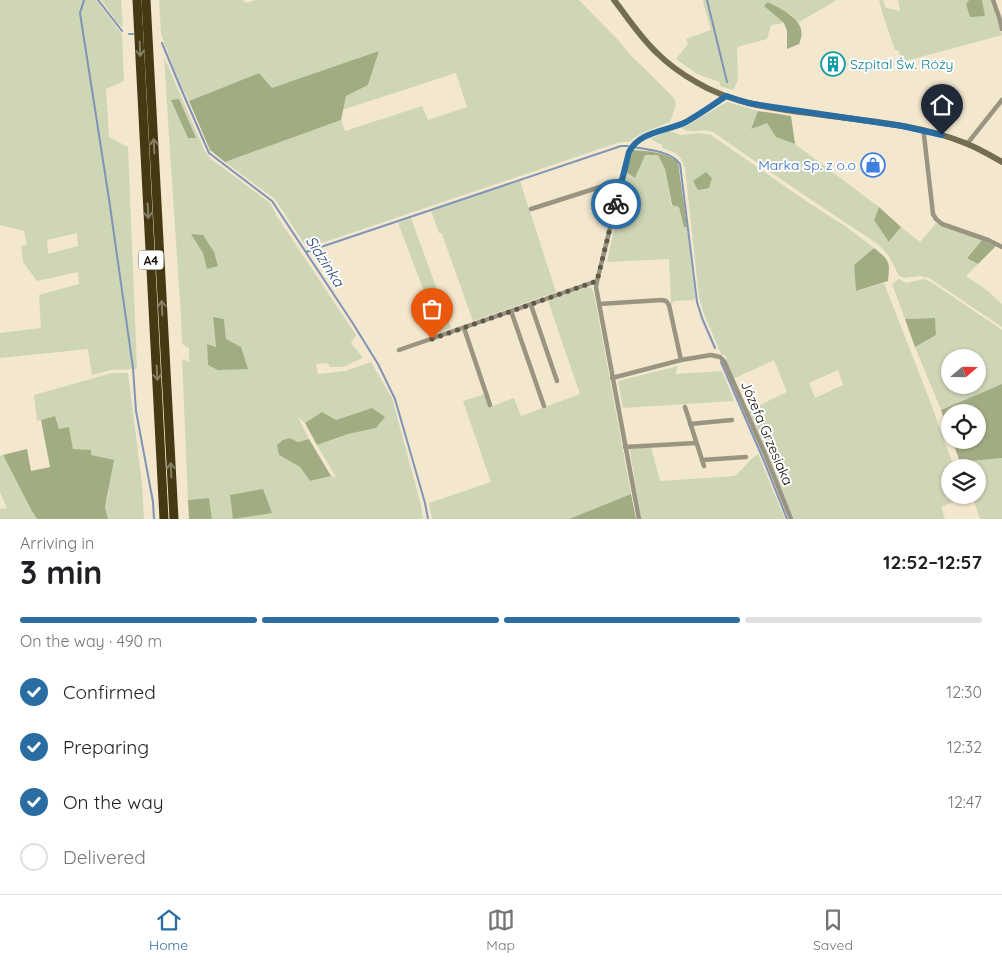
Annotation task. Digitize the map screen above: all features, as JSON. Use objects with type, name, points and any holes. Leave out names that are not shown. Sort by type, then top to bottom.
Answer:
[{"type":"highway","name":"A4","points":[[137,0],[164,519]]},
{"type":"highway","name":"A4","points":[[146,0],[174,519]]},
{"type":"main road","points":[[614,0],[645,40],[663,58],[696,82],[726,96],[748,103],[924,130],[968,144],[1002,162]]},
{"type":"street","points":[[993,0],[1002,29]]},
{"type":"street","points":[[639,519],[612,378],[596,287],[597,281],[632,146],[644,138],[684,123],[726,96]]},
{"type":"street","points":[[968,144],[1002,100]]},
{"type":"street","points":[[924,130],[933,214],[936,219],[942,224],[988,240],[1002,247]]},
{"type":"street","points":[[531,209],[622,180]]},
{"type":"street","points":[[399,350],[597,281]]},
{"type":"street","points":[[599,304],[666,301],[669,305],[681,360],[612,378]]},
{"type":"street","points":[[531,304],[557,381]]},
{"type":"street","points":[[511,311],[544,406]]},
{"type":"street","points":[[464,328],[490,405]]},
{"type":"street","name":"Józefa Grzesiaka","points":[[681,360],[711,355],[720,357],[724,361],[791,519]]},
{"type":"street","points":[[685,407],[704,466]]},
{"type":"street","points":[[690,424],[732,420]]},
{"type":"street","points":[[626,447],[696,443]]},
{"type":"street","points":[[702,460],[746,457]]},
{"type":"green space","points":[[0,0],[96,0],[122,34],[124,81],[106,89],[109,137],[128,147],[137,369],[111,370],[92,375],[88,349],[0,358],[0,333],[41,328],[39,295],[79,284],[78,272],[37,281],[23,262],[21,246],[27,245],[24,231],[0,225]],"holes":[[[77,233],[78,246],[48,254],[47,240]]]},
{"type":"green space","points":[[101,0],[121,0],[123,27],[119,25]]},
{"type":"green space","points":[[159,0],[242,0],[246,3],[256,0],[579,0],[632,57],[674,98],[676,105],[670,122],[647,131],[629,142],[620,142],[307,248],[275,199],[225,162],[341,120],[345,131],[422,106],[428,120],[467,107],[456,73],[342,110],[346,96],[368,85],[379,51],[271,89],[259,73],[189,101],[179,82],[161,34]]},
{"type":"green space","points":[[704,0],[837,0],[799,22],[790,14],[764,6],[784,23],[771,25],[767,39],[737,47],[738,80],[733,90],[720,86],[720,82],[697,74],[676,59],[688,44],[686,39],[711,30]]},
{"type":"green space","points":[[879,0],[883,0],[886,8],[900,11],[898,0],[969,0],[966,4],[985,16],[982,0],[991,0],[1002,35],[902,62],[899,51],[895,50]]},
{"type":"green space","points":[[969,0],[982,0],[985,16],[970,17],[966,4]]},
{"type":"green space","points":[[768,2],[788,13],[798,23],[801,29],[799,44],[787,49],[787,31],[784,23],[764,6]]},
{"type":"green space","points":[[379,51],[368,85],[346,96],[341,120],[225,162],[210,150],[189,101],[259,73],[272,88]]},
{"type":"green space","points":[[164,57],[205,152],[211,159],[270,203],[356,335],[351,343],[363,358],[343,367],[330,367],[328,363],[316,364],[318,374],[345,371],[371,362],[392,398],[421,505],[423,519],[212,519],[209,498],[188,500],[182,359],[189,362],[189,348],[182,344]],"holes":[[[213,317],[224,319],[226,339],[241,347],[208,365],[207,344],[216,347]],[[372,408],[375,428],[348,434],[317,445],[336,477],[331,476],[310,481],[300,467],[279,455],[290,438],[298,442],[309,439],[298,417],[305,423],[322,412],[336,420]]]},
{"type":"green space","points":[[179,99],[196,138],[188,138],[171,100]]},
{"type":"green space","points":[[727,102],[758,111],[751,128],[767,123],[776,137],[795,144],[879,207],[874,220],[890,242],[901,227],[920,242],[936,223],[982,240],[967,257],[978,264],[966,276],[988,291],[1002,304],[1002,327],[929,278],[921,276],[904,278],[899,276],[889,256],[879,245],[713,132],[703,130],[687,131],[680,127],[688,125]]},
{"type":"green space","points":[[758,111],[791,116],[795,144],[776,137],[767,123],[751,129]]},
{"type":"green space","points":[[669,131],[681,135],[700,133],[711,135],[848,228],[874,248],[854,265],[857,291],[884,283],[930,401],[941,431],[941,449],[947,449],[951,459],[941,459],[941,504],[948,504],[941,507],[945,519],[792,519],[747,411],[787,392],[774,360],[733,379],[726,356],[721,354],[699,297],[685,168],[677,154],[662,148],[662,145],[650,139]],"holes":[[[838,370],[843,385],[815,398],[809,383]]]},
{"type":"green space","points":[[633,150],[663,154],[678,162],[687,227],[684,227],[679,207],[672,205],[665,169],[658,155],[645,155],[635,178],[626,172]]},
{"type":"green space","points":[[645,155],[658,155],[665,169],[671,205],[679,207],[684,227],[687,227],[695,298],[693,301],[674,301],[671,304],[669,259],[607,262],[626,172]]},
{"type":"green space","points":[[706,172],[712,178],[709,188],[698,190],[693,181]]},
{"type":"green space","points":[[520,181],[556,292],[473,321],[442,233],[439,233],[431,211]]},
{"type":"green space","points":[[879,207],[901,227],[889,242],[874,220]]},
{"type":"green space","points":[[411,218],[451,328],[440,333],[398,223]]},
{"type":"green space","points":[[191,234],[203,235],[214,252],[218,266],[207,269],[203,253]]},
{"type":"green space","points":[[982,240],[996,246],[978,264],[967,258]]},
{"type":"green space","points":[[874,248],[888,262],[888,281],[856,291],[854,265]]},
{"type":"green space","points":[[899,279],[906,283],[924,279],[931,282],[1002,330],[1002,384],[986,391],[986,349],[941,349],[941,394],[979,394],[955,404],[941,404],[941,410],[915,347],[936,335],[935,318],[905,319],[892,284]]},
{"type":"green space","points":[[588,287],[591,288],[594,294],[631,494],[569,519],[432,519],[429,503],[491,482],[463,401],[485,394],[490,407],[514,398],[521,416],[580,394],[548,301]]},
{"type":"green space","points":[[213,317],[224,319],[226,339],[241,347],[248,369],[218,370],[208,365],[207,344],[216,347]]},
{"type":"green space","points":[[935,318],[936,335],[915,347],[905,319]]},
{"type":"green space","points":[[678,366],[676,374],[722,371],[734,401],[623,408],[618,381]]},
{"type":"green space","points":[[112,373],[128,373],[142,484],[144,519],[108,519],[105,508],[109,491],[90,450],[73,449],[69,427],[59,429],[55,416],[37,421],[34,395]]},
{"type":"green space","points":[[1002,384],[1002,458],[959,459],[955,449],[986,449],[986,404],[955,404],[979,394],[986,394],[986,391]]},
{"type":"green space","points":[[372,408],[385,417],[376,428],[348,434],[317,445],[305,423],[322,412],[336,420]]},
{"type":"green space","points":[[55,416],[59,429],[69,427],[73,449],[91,450],[91,455],[114,460],[105,507],[108,519],[37,519],[3,455],[27,449],[31,471],[50,467],[41,420]]},
{"type":"green space","points":[[290,438],[298,442],[309,439],[331,476],[310,481],[300,467],[279,455],[277,445],[283,440]]},
{"type":"green space","points":[[651,447],[660,481],[735,476],[758,454],[785,519],[641,519],[630,449]]},
{"type":"green space","points":[[0,455],[3,455],[37,519],[0,519],[0,509],[7,508],[0,492]]},
{"type":"green space","points":[[1002,458],[1002,519],[980,519],[975,504],[986,504],[986,460]]},
{"type":"green space","points":[[263,489],[272,513],[233,519],[230,495]]},
{"type":"green space","points":[[631,494],[636,519],[569,519]]},
{"type":"green space","points":[[209,498],[212,519],[189,519],[188,500]]},
{"type":"waterway","points":[[84,0],[80,13],[133,368],[136,411],[153,502],[154,519]]},
{"type":"waterway","name":"Sidzinka","points":[[98,0],[122,31]]},
{"type":"waterway","points":[[707,0],[727,82]]},
{"type":"waterway","name":"Sidzinka","points":[[162,43],[209,153],[272,201],[378,364],[395,399],[428,519]]},
{"type":"waterway","points":[[306,252],[621,146],[628,146]]},
{"type":"waterway","points":[[634,147],[653,150],[671,156],[680,164],[697,302],[715,348]]},
{"type":"waterway","points":[[721,362],[787,519]]},
{"type":"way so far","points":[[432,339],[597,281],[616,204]]},
{"type":"place","name":"Szpital Św. Róży","points":[[833,64]]},
{"type":"place","name":"Marka Sp. z o.o","points":[[873,165]]},
{"type":"route","points":[[616,204],[629,152],[637,141],[684,123],[726,96],[748,103],[902,126],[942,135]]}]
